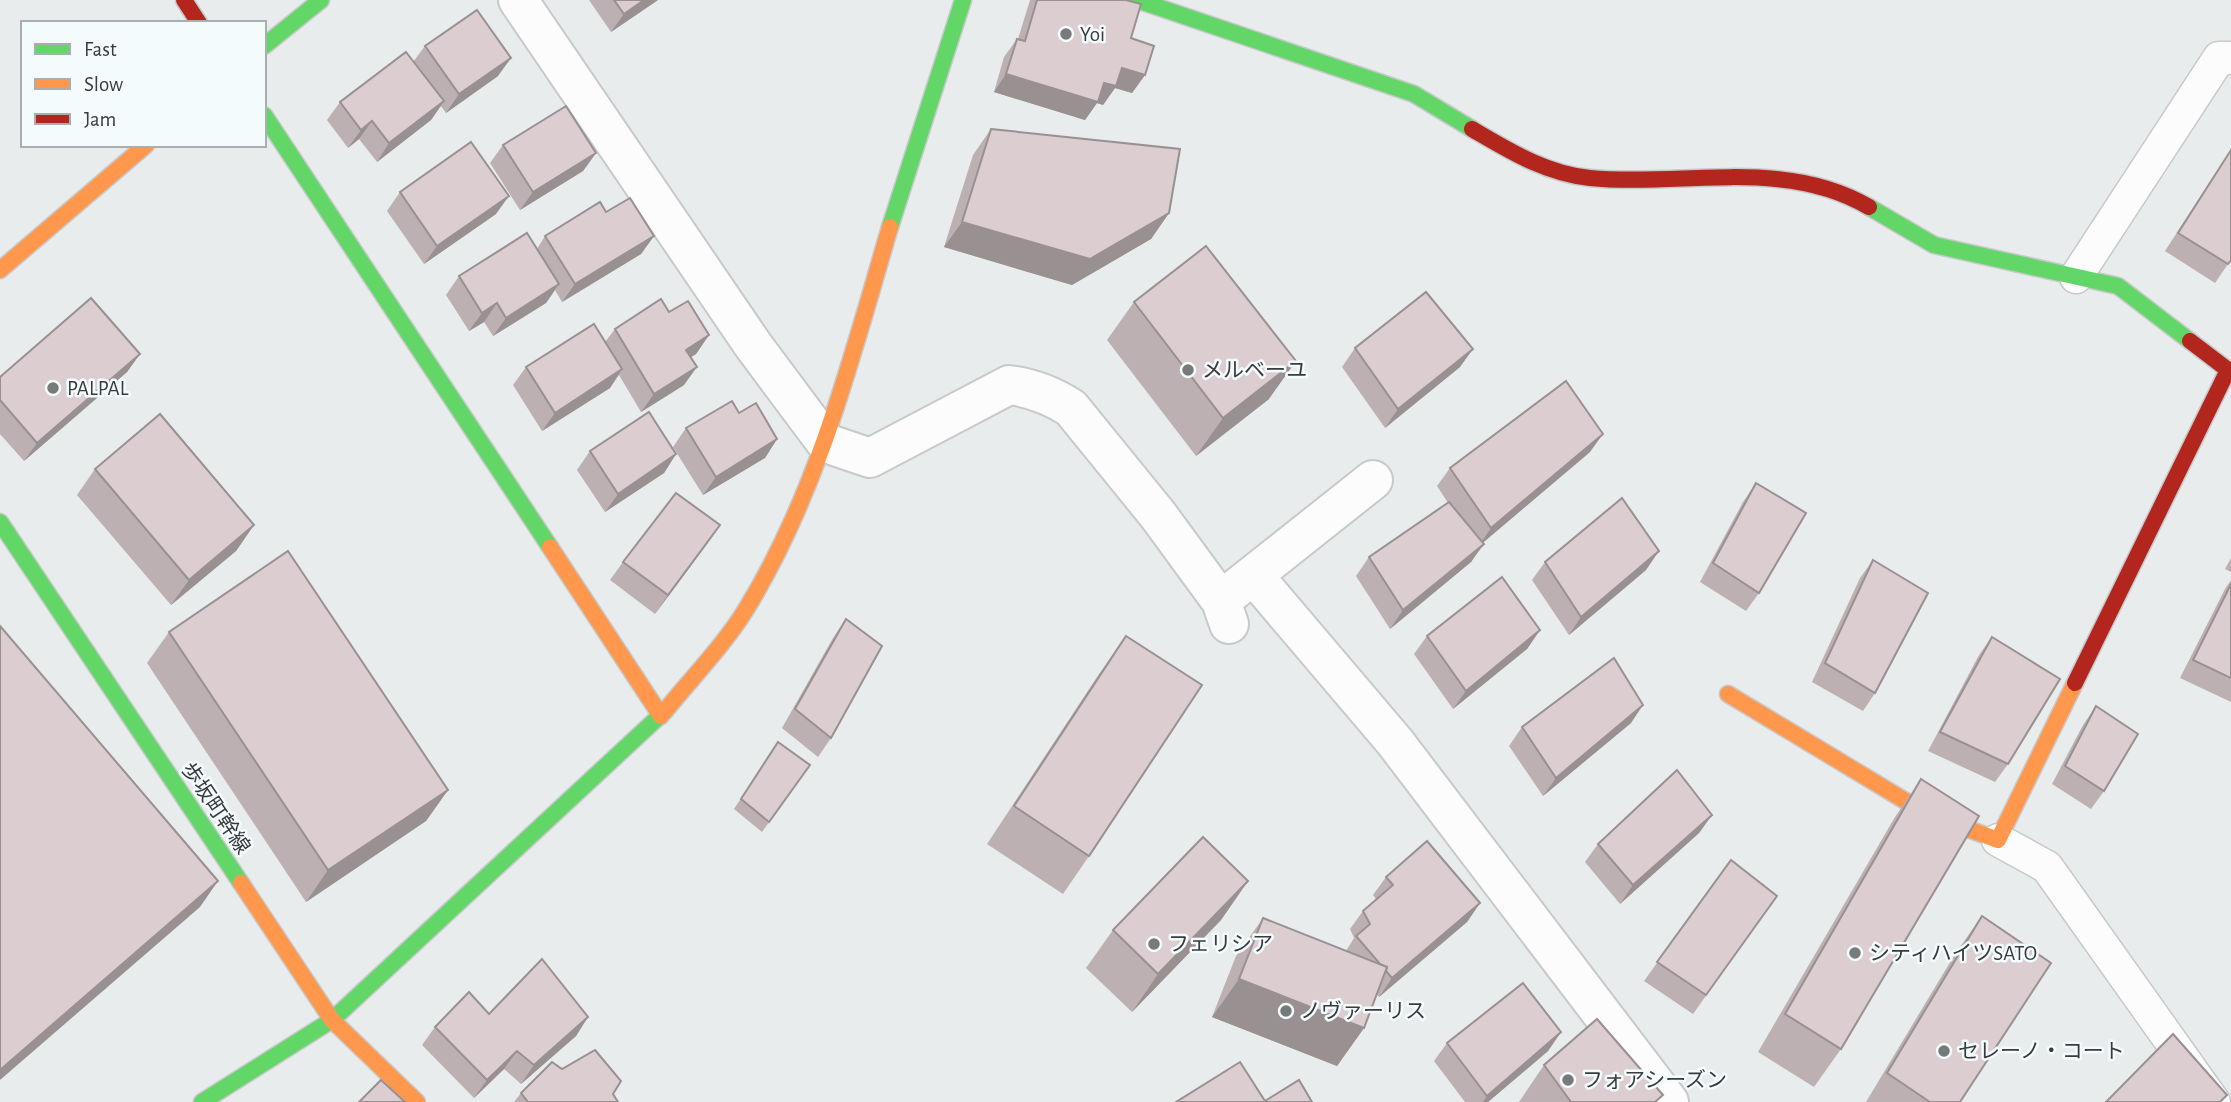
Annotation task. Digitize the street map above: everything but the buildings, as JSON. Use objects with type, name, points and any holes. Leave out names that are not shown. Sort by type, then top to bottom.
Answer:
[{"type":"street","points":[[184,0],[198,21]]},
{"type":"street","points":[[266,44],[321,0]]},
{"type":"street","points":[[518,0],[753,345],[827,443],[870,458],[1009,385],[1041,392],[1071,408],[1158,515],[1225,612],[1254,576],[1373,480]]},
{"type":"street","points":[[202,1102],[332,1020],[661,716],[744,611],[795,514],[827,443],[908,166],[963,0]]},
{"type":"street","points":[[1137,0],[1414,94],[1524,160],[1588,178],[1794,179],[1857,200],[1934,245],[2118,286],[2229,370],[1998,840],[1927,814],[1728,694]]},
{"type":"street","points":[[266,118],[661,716]]},
{"type":"street","points":[[0,270],[144,147]]},
{"type":"street","name":"歩坂町幹線","points":[[0,522],[332,1020],[417,1102]]},
{"type":"street","points":[[1254,576],[1395,742],[1669,1102]]},
{"type":"lane","points":[[2076,277],[2219,58],[2231,58]]},
{"type":"lane","points":[[1998,840],[2047,867],[2214,1102]]},
{"type":"traffic: fast","points":[[266,44],[321,0]]},
{"type":"traffic: fast","points":[[890,227],[963,0]]},
{"type":"traffic: fast","points":[[1137,0],[1414,94],[1472,129]]},
{"type":"traffic: fast","points":[[266,118],[550,547]]},
{"type":"traffic: fast","points":[[1869,207],[1934,245],[2118,286],[2190,341]]},
{"type":"traffic: fast","points":[[0,522],[241,883]]},
{"type":"traffic: fast","points":[[202,1102],[332,1020],[665,711]]},
{"type":"traffic: slow","points":[[0,270],[144,147]]},
{"type":"traffic: slow","points":[[665,711],[717,650],[745,611],[793,520],[830,424],[890,227]]},
{"type":"traffic: slow","points":[[550,547],[661,716]]},
{"type":"traffic: slow","points":[[1728,694],[1927,814],[1998,840],[2075,683]]},
{"type":"traffic: slow","points":[[241,883],[332,1020],[417,1102]]},
{"type":"traffic: jam","points":[[184,0],[198,21]]},
{"type":"traffic: jam","points":[[1472,129],[1528,160],[1574,176],[1625,180],[1768,178],[1836,192],[1869,207]]},
{"type":"traffic: jam","points":[[2075,683],[2228,370],[2190,341]]},
{"type":"place","name":"Yoi","points":[[1066,34]]},
{"type":"place","name":"メルベーユ","points":[[1188,370]]},
{"type":"place","name":"PALPAL","points":[[53,388]]},
{"type":"place","name":"フェリシア","points":[[1154,944]]},
{"type":"place","name":"シティハイツSATO","points":[[1855,953]]},
{"type":"place","name":"ノヴァーリス","points":[[1286,1011]]},
{"type":"place","name":"セレーノ・コート","points":[[1944,1051]]},
{"type":"place","name":"フォアシーズン","points":[[1568,1080]]}]
